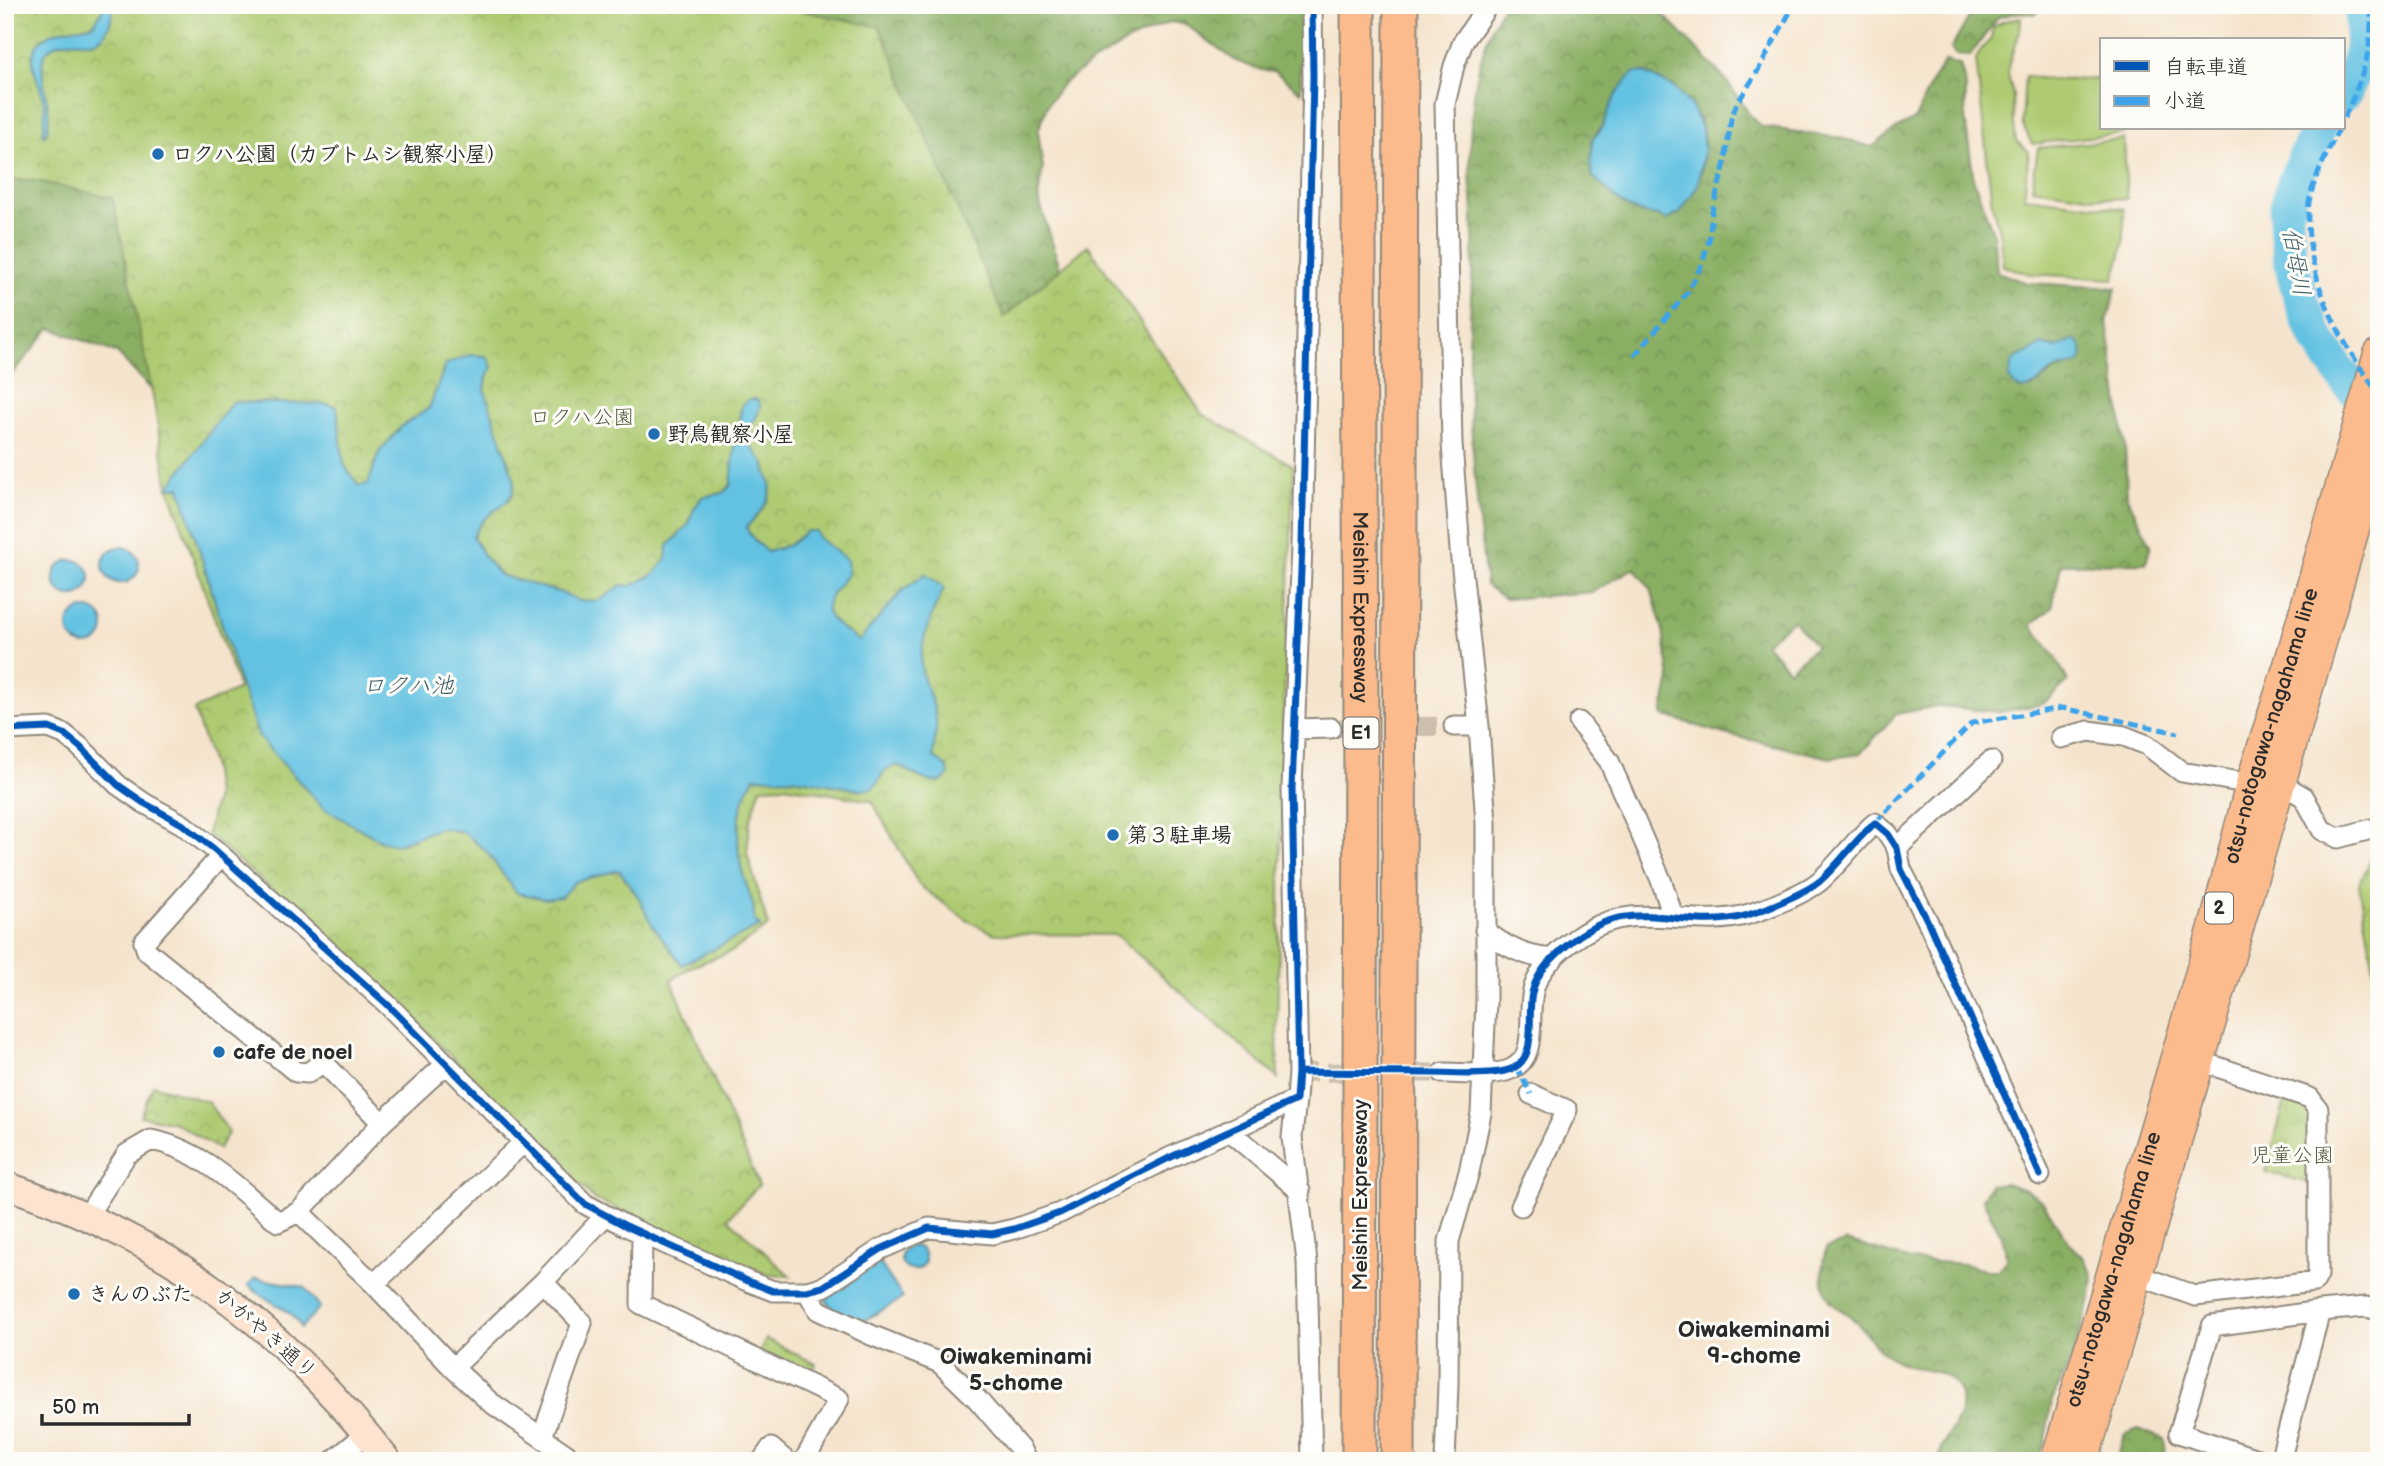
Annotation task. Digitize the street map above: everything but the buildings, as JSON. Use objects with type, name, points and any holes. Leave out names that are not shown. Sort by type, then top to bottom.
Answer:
[{"type":"highway","name":"Meishin Expressway","points":[[1358,5],[1361,704],[1359,1461]]},
{"type":"highway","name":"Meishin Expressway","points":[[1398,1461],[1401,5]]},
{"type":"main road","name":"otsu-notogawa-nagahama line","points":[[2266,784],[2289,665],[2379,354]]},
{"type":"main road","name":"otsu-notogawa-nagahama line","points":[[2056,1461],[2188,1057],[2266,784],[2379,443]]},
{"type":"main road","name":"otsu-notogawa-nagahama line","points":[[2083,1461],[2137,1275],[2188,1057]]},
{"type":"street","points":[[1312,5],[1309,257],[1292,818],[1297,1058],[1292,1137],[1307,1262],[1312,1461]]},
{"type":"street","points":[[1445,1461],[1449,1241],[1476,1145],[1481,1112],[1486,1001],[1486,823],[1452,444],[1445,104],[1463,42],[1488,5]]},
{"type":"street","points":[[1579,722],[1609,761],[1661,880],[1673,916]]},
{"type":"street","points":[[1454,726],[1479,726]]},
{"type":"street","points":[[5,730],[49,728],[64,734],[118,785],[182,824],[387,1004],[585,1204],[642,1234],[774,1290],[807,1291],[823,1287],[881,1249],[929,1228],[992,1234],[1060,1213],[1228,1130],[1296,1100]]},
{"type":"street","points":[[1296,729],[1331,728]]},
{"type":"street","points":[[2062,738],[2089,731],[2124,736],[2147,745],[2182,772],[2266,784],[2304,797],[2322,830],[2338,838],[2379,827]]},
{"type":"street","points":[[1897,848],[1990,761]]},
{"type":"street","points":[[1443,1073],[1506,1071],[1525,1059],[1530,1045],[1532,992],[1542,971],[1584,933],[1608,919],[1634,915],[1706,919],[1749,914],[1818,883],[1875,823],[1888,834],[1897,848],[1901,869],[1929,924],[2040,1175]]},
{"type":"street","points":[[221,856],[144,942],[147,951],[296,1072],[308,1073],[323,1062],[383,1123]]},
{"type":"street","points":[[1485,930],[1513,950],[1532,957],[1553,959]]},
{"type":"street","points":[[2137,1275],[2194,1296],[2314,1282],[2318,1275],[2318,1110],[2310,1098],[2188,1057]]},
{"type":"street","points":[[87,1216],[127,1154],[151,1140],[168,1143],[213,1167],[278,1222],[299,1212],[383,1123],[446,1065]]},
{"type":"street","points":[[1521,1206],[1567,1110],[1531,1094]]},
{"type":"street","points":[[1228,1130],[1300,1191]]},
{"type":"street","points":[[374,1284],[524,1142]]},
{"type":"street","name":"かがやき通り","points":[[5,1185],[55,1201],[153,1249],[251,1316],[317,1378],[388,1461]]},
{"type":"street","points":[[299,1212],[490,1402],[576,1461]]},
{"type":"street","points":[[453,1368],[543,1282],[605,1216]]},
{"type":"street","points":[[642,1234],[641,1304],[839,1399],[804,1461]]},
{"type":"street","points":[[542,1437],[582,1323],[543,1282]]},
{"type":"street","points":[[807,1291],[818,1310],[861,1331],[940,1363],[978,1399],[1021,1450],[1026,1461]]},
{"type":"street","points":[[2263,1461],[2179,1433],[2212,1326],[2320,1311],[2366,1307],[2379,1310]]},
{"type":"street","points":[[2280,1461],[2320,1311]]},
{"type":"street","points":[[333,1461],[366,1433]]},
{"type":"street","points":[[762,1461],[771,1448],[786,1461]]},
{"type":"green space","name":"ロクハ公園","points":[[5,5],[773,5],[880,27],[1004,317],[1088,245],[1202,414],[1294,466],[1284,710],[1278,1078],[1116,935],[995,934],[968,921],[919,885],[872,801],[785,786],[761,787],[750,821],[747,853],[768,926],[732,951],[691,967],[671,980],[759,1185],[728,1218],[790,1276],[768,1275],[594,1199],[350,956],[207,834],[216,796],[212,764],[194,710],[239,689],[167,483],[154,402],[113,198],[33,180],[5,180]]},
{"type":"green space","points":[[679,5],[1300,5],[1301,92],[1274,71],[1261,70],[1236,61],[1185,24],[1170,22],[1130,40],[1062,84],[1047,106],[1038,131],[1043,168],[1038,197],[1062,274],[1011,358],[166,405],[117,353],[50,328],[5,383],[5,109]]},
{"type":"green space","points":[[1504,5],[1652,5],[1725,79],[1750,115],[1762,127],[1840,138],[1872,147],[1897,128],[1915,119],[1932,81],[1945,61],[1960,65],[1966,87],[1965,118],[1974,181],[1993,232],[1997,272],[2027,283],[2116,288],[2107,322],[2125,447],[2127,497],[2151,545],[2146,563],[2061,564],[2052,608],[2031,625],[2055,656],[2068,681],[2043,704],[1999,712],[1938,706],[1896,714],[1860,754],[1831,758],[1721,733],[1662,715],[1670,679],[1663,630],[1651,589],[1634,568],[1593,592],[1505,599],[1486,585],[1470,394],[1473,211],[1470,166],[1471,120],[1476,79],[1494,22]],"holes":[[[1643,72],[1669,86],[1686,100],[1699,120],[1703,135],[1704,152],[1697,184],[1689,199],[1667,220],[1630,208],[1593,177],[1592,139]],[[2068,341],[2080,363],[2059,369],[2030,389],[2018,356],[2026,355],[2041,345],[2058,347]],[[1793,620],[1816,646],[1789,670],[1765,643]]]},
{"type":"green space","points":[[1976,5],[2047,5],[2035,14],[2020,12],[1998,17],[1970,56],[1956,55],[1951,49]]},
{"type":"green space","points":[[2021,18],[2020,33],[2008,71],[2013,95],[2016,141],[2029,152],[2024,197],[2124,209],[2124,244],[2114,279],[2031,274],[2003,266],[2000,236],[1992,204],[1976,59],[1991,39],[1993,27],[2004,21]]},
{"type":"green space","points":[[2025,76],[2054,80],[2100,79],[2100,130],[2123,130],[2124,133],[2032,144],[2022,123]]},
{"type":"green space","points":[[2124,139],[2127,199],[2032,188],[2038,148]]},
{"type":"green space","points":[[2379,853],[2379,999],[2359,884],[2374,854]]},
{"type":"green space","points":[[153,1085],[208,1102],[229,1132],[218,1149],[176,1123],[140,1116]]},
{"type":"green space","name":"児童公園","points":[[2285,1100],[2305,1107],[2313,1118],[2313,1184],[2266,1172]]},
{"type":"green space","points":[[2005,1183],[2028,1191],[2042,1201],[2093,1275],[2091,1296],[2072,1359],[2052,1400],[2045,1441],[2037,1461],[1941,1461],[1940,1453],[1961,1407],[1957,1387],[1940,1374],[1905,1365],[1887,1355],[1850,1316],[1834,1305],[1823,1283],[1826,1248],[1847,1241],[1910,1260],[1965,1264],[1984,1270],[1999,1270],[2007,1259],[2002,1236],[1982,1199],[1990,1185]]},
{"type":"green space","points":[[766,1339],[816,1364],[810,1378],[759,1353]]},
{"type":"green space","points":[[2138,1429],[2164,1439],[2167,1461],[2116,1461],[2124,1435]]},
{"type":"water","points":[[103,5],[112,5],[113,8],[109,26],[103,36],[96,41],[58,44],[48,50],[44,57],[42,66],[49,114],[43,135],[45,106],[33,65],[35,48],[41,40],[56,32],[94,24]]},
{"type":"water","points":[[1643,72],[1673,87],[1691,105],[1702,130],[1704,148],[1698,185],[1680,213],[1667,220],[1624,205],[1593,177],[1592,172],[1592,139],[1600,131],[1616,94],[1633,73]]},
{"type":"water","points":[[2075,339],[2082,350],[2080,363],[2055,370],[2023,390],[2015,386],[2009,378],[2012,361],[2015,359],[2041,344],[2056,348]]},
{"type":"water","name":"ロクハ池","points":[[471,355],[487,356],[492,367],[485,391],[514,479],[508,500],[487,516],[473,537],[483,555],[500,575],[565,594],[579,601],[600,600],[622,585],[631,586],[654,574],[666,559],[668,546],[688,525],[702,497],[723,493],[731,485],[735,440],[741,424],[742,405],[750,399],[756,399],[760,408],[750,429],[749,438],[752,448],[764,463],[771,491],[766,504],[746,528],[767,552],[789,545],[807,531],[816,531],[819,538],[847,560],[848,574],[827,605],[830,618],[859,641],[902,591],[925,574],[944,588],[927,629],[921,662],[923,678],[935,713],[934,757],[947,767],[949,774],[944,780],[931,782],[896,765],[885,770],[871,789],[860,790],[801,779],[755,777],[742,808],[738,844],[754,920],[760,926],[682,965],[651,923],[639,898],[619,870],[575,882],[561,897],[545,899],[517,893],[486,851],[463,832],[440,828],[395,845],[378,839],[323,808],[259,737],[240,684],[180,487],[168,488],[232,402],[328,404],[337,407],[344,465],[359,486],[368,484],[379,452],[402,426],[429,408],[446,364]]},
{"type":"water","points":[[121,547],[134,552],[139,565],[134,578],[121,583],[108,578],[103,565],[108,552]]},
{"type":"water","points":[[72,560],[85,565],[90,578],[85,591],[72,596],[59,591],[54,578],[59,565]]},
{"type":"water","points":[[86,609],[99,614],[104,627],[99,640],[86,645],[73,640],[68,627],[73,614]]},
{"type":"water","points":[[913,1246],[924,1253],[925,1258],[918,1269],[913,1270],[902,1263],[901,1258],[908,1247]]},
{"type":"water","points":[[878,1260],[903,1298],[862,1322],[833,1309],[825,1300]]},
{"type":"water","points":[[255,1278],[304,1287],[320,1307],[301,1328],[285,1310],[248,1285]]},
{"type":"waterway","name":"伯母川","points":[[2346,89],[2362,42],[2361,5]]},
{"type":"waterway","name":"伯母川","points":[[2318,130],[2289,198],[2287,237],[2294,274],[2311,325],[2353,389]]},
{"type":"tunnel","points":[[1331,728],[1454,726]]},
{"type":"tunnel","points":[[1298,1072],[1443,1073]]},
{"type":"marked path","points":[[1634,356],[1688,292],[1701,266],[1709,241],[1712,211],[1725,163],[1731,119],[1736,105],[1794,5]]},
{"type":"marked path","points":[[2346,113],[2365,63],[2370,35],[2370,5]]},
{"type":"marked path","points":[[2338,130],[2311,192],[2309,238],[2319,286],[2328,309],[2364,374],[2379,394]]},
{"type":"marked path","points":[[1875,823],[1972,723],[2062,708],[2178,733]]},
{"type":"marked path","points":[[1516,1066],[1531,1094]]},
{"type":"cycle path","points":[[5,730],[49,728],[64,734],[118,785],[182,824],[214,849],[387,1004],[585,1204],[626,1226],[773,1291],[807,1291],[823,1287],[881,1249],[929,1228],[992,1234],[1060,1213],[1169,1158],[1296,1100],[1298,1072],[1292,788],[1302,546],[1313,78],[1312,5]]},
{"type":"cycle path","points":[[1298,1072],[1478,1074],[1505,1071],[1524,1059],[1528,1050],[1532,993],[1537,979],[1555,956],[1590,929],[1613,920],[1635,916],[1723,920],[1748,915],[1796,895],[1820,881],[1875,823],[1888,834],[1897,848],[1901,869],[1929,924],[2040,1175]]},
{"type":"place","name":"ロクハ公園（カブトムシ観察小屋）","points":[[158,154]]},
{"type":"place","name":"野鳥観察小屋","points":[[654,434]]},
{"type":"place","name":"第３駐車場","points":[[1113,835]]},
{"type":"place","name":"cafe de noel","points":[[219,1052]]},
{"type":"place","name":"きんのぶた","points":[[74,1294]]},
{"type":"district","name":"Oiwakeminami 9-chome","points":[[1754,1343]]},
{"type":"district","name":"Oiwakeminami 5-chome","points":[[1016,1370]]}]
